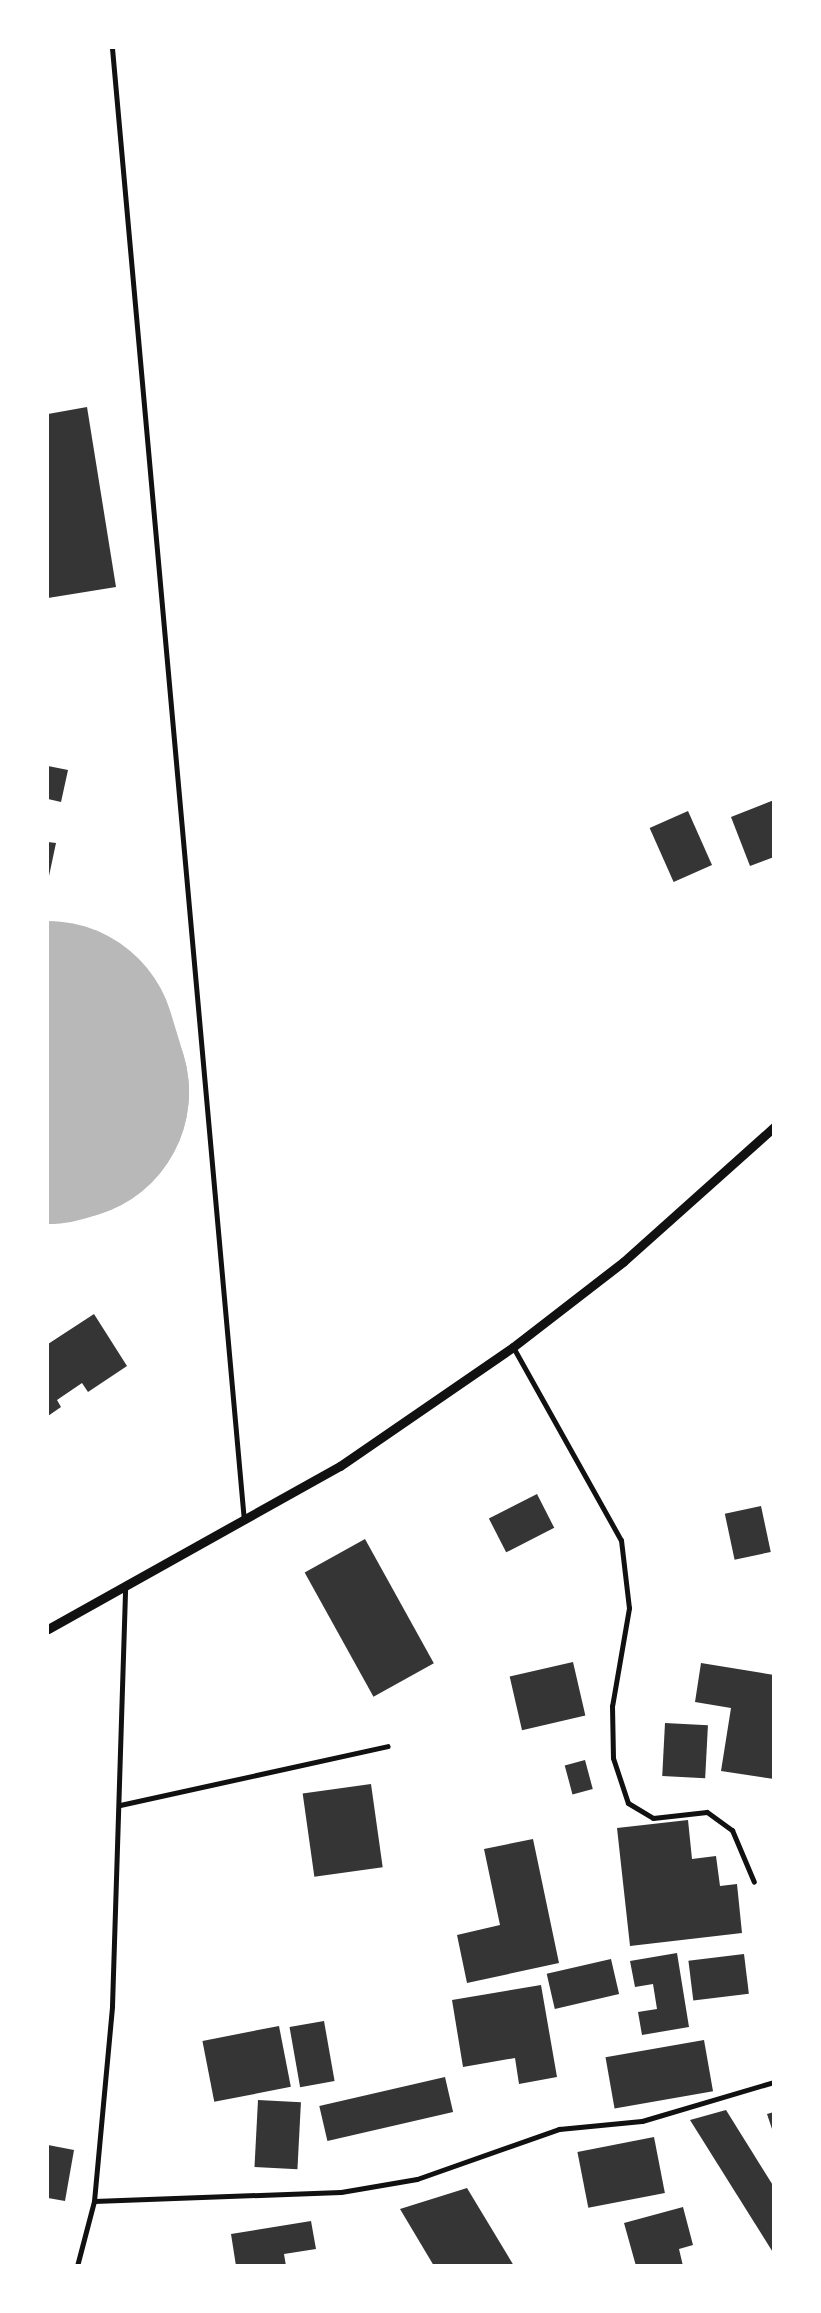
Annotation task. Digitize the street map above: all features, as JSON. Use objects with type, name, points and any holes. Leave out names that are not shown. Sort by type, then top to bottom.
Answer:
[{"type":"street","points":[[112,48],[244,1522]]},
{"type":"street","points":[[48,1629],[125,1589],[340,1466],[513,1347],[623,1262],[774,1127]]},
{"type":"street","points":[[513,1347],[621,1540],[629,1608],[612,1706],[613,1758],[628,1803],[653,1818],[707,1812],[732,1830],[754,1882]]},
{"type":"street","points":[[77,2266],[94,2202],[112,2006],[120,1805],[125,1589]]},
{"type":"street","points":[[120,1805],[388,1746]]},
{"type":"street","points":[[94,2202],[341,2192],[417,2179],[559,2129],[642,2121],[774,2082]]},
{"type":"building","points":[[87,407],[116,587],[48,598],[48,414]]},
{"type":"building","points":[[48,766],[68,770],[61,802],[48,799]]},
{"type":"building","points":[[774,800],[774,857],[750,866],[731,817]]},
{"type":"building","points":[[688,811],[712,865],[674,882],[650,828]]},
{"type":"building","points":[[48,842],[56,843],[49,876],[48,876]]},
{"type":"building","points":[[94,1314],[127,1366],[88,1392],[82,1383],[57,1400],[61,1407],[48,1416],[48,1344]]},
{"type":"building","points":[[537,1494],[554,1528],[506,1552],[489,1519]]},
{"type":"building","points":[[761,1506],[771,1552],[735,1560],[725,1514]]},
{"type":"building","points":[[365,1539],[434,1663],[373,1697],[305,1572]]},
{"type":"building","points":[[573,1662],[585,1716],[522,1730],[510,1677]]},
{"type":"building","points":[[701,1663],[774,1675],[774,1779],[721,1771],[731,1708],[695,1702]]},
{"type":"building","points":[[665,1723],[708,1725],[705,1778],[662,1776]]},
{"type":"building","points":[[585,1760],[593,1789],[572,1794],[565,1765]]},
{"type":"building","points":[[371,1784],[383,1867],[314,1877],[303,1794]]},
{"type":"building","points":[[688,1820],[692,1859],[716,1856],[720,1886],[737,1884],[742,1933],[630,1946],[617,1828]]},
{"type":"building","points":[[533,1839],[559,1963],[467,1983],[457,1935],[500,1925],[484,1849]]},
{"type":"building","points":[[677,1953],[689,2027],[642,2035],[638,2012],[657,2009],[653,1984],[635,1987],[630,1961]]},
{"type":"building","points":[[744,1954],[749,1994],[693,2001],[688,1961]]},
{"type":"building","points":[[611,1959],[619,1994],[555,2009],[547,1974]]},
{"type":"building","points":[[541,1985],[557,2077],[519,2084],[515,2058],[463,2067],[452,2000]]},
{"type":"building","points":[[324,2021],[335,2081],[300,2087],[290,2027]]},
{"type":"building","points":[[279,2026],[291,2087],[214,2102],[202,2041]]},
{"type":"building","points":[[704,2040],[713,2091],[615,2109],[606,2057]]},
{"type":"building","points":[[445,2077],[453,2112],[327,2141],[319,2106]]},
{"type":"building","points":[[258,2100],[301,2102],[297,2169],[254,2167]]},
{"type":"building","points":[[726,2110],[774,2187],[774,2254],[690,2120]]},
{"type":"building","points":[[774,2112],[774,2132],[773,2132],[767,2114]]},
{"type":"building","points":[[654,2137],[665,2193],[588,2208],[577,2152]]},
{"type":"building","points":[[48,2145],[74,2150],[65,2201],[48,2198]]},
{"type":"building","points":[[467,2188],[514,2266],[434,2266],[400,2209]]},
{"type":"building","points":[[683,2207],[693,2245],[679,2249],[683,2266],[636,2266],[624,2223]]},
{"type":"building","points":[[311,2221],[316,2249],[284,2254],[286,2266],[236,2266],[231,2234]]},
{"type":"runway","points":[[48,1049],[61,1092],[48,1096]]}]
